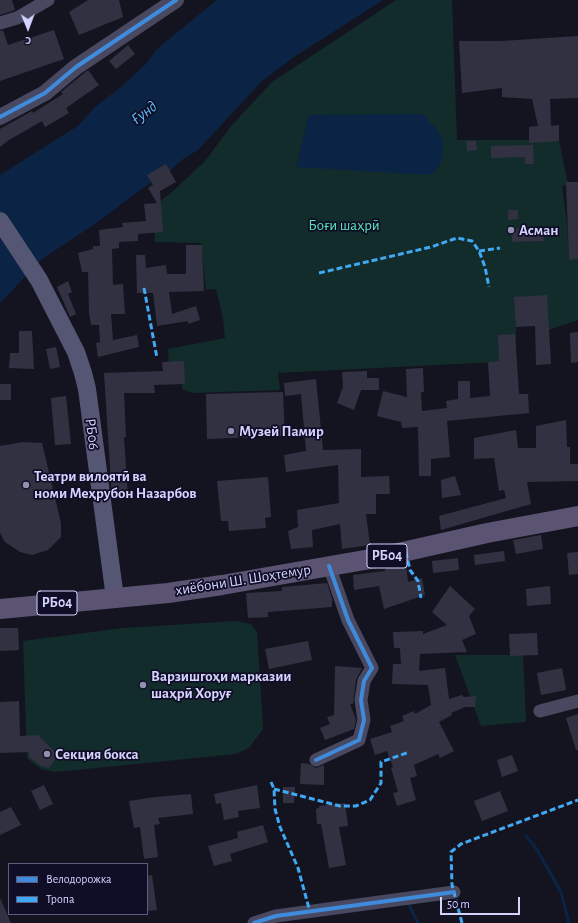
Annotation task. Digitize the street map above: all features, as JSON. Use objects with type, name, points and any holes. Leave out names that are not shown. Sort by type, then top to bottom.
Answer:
[{"type":"main road","name":"РБ06","points":[[0,221],[39,280],[76,352],[87,389],[115,598]]},
{"type":"main road","name":"хиёбони Ш. Шоҳтемур","points":[[0,609],[201,588],[376,558],[486,533],[578,516]]},
{"type":"street","points":[[0,23],[17,18],[48,0]]},
{"type":"street","points":[[0,118],[45,93],[76,67],[176,0]]},
{"type":"street","points":[[316,760],[358,740],[364,720],[361,700],[364,681],[372,668],[348,620],[329,566]]},
{"type":"street","points":[[540,711],[578,701]]},
{"type":"street","points":[[254,923],[276,916],[454,892]]},
{"type":"green space","name":"Боғи шаҳрӣ","points":[[396,0],[452,0],[457,140],[559,140],[568,185],[562,186],[567,224],[569,259],[578,259],[578,320],[548,330],[548,325],[516,327],[516,361],[278,373],[280,390],[192,393],[182,389],[182,365],[169,365],[168,349],[225,338],[223,318],[216,289],[206,290],[201,243],[155,242],[154,206],[172,192],[205,161],[232,125],[272,82]]},
{"type":"green space","name":"Варзишгоҳи марказии шаҳрӣ Хоруғ","points":[[236,621],[251,624],[257,632],[263,729],[249,748],[236,754],[56,772],[41,769],[27,758],[23,641],[123,628]]},
{"type":"green space","points":[[455,655],[523,655],[526,722],[481,726]]},
{"type":"water","name":"Ғунд","points":[[217,0],[383,0],[291,59],[261,82],[198,150],[183,159],[171,170],[143,188],[95,224],[42,259],[0,303],[0,175],[78,126],[94,108],[121,87],[144,66],[158,48]]},
{"type":"water","points":[[423,114],[438,131],[443,143],[440,164],[436,171],[429,175],[296,167],[309,115]]},
{"type":"building","points":[[0,0],[12,0],[15,10],[0,15]]},
{"type":"building","points":[[88,0],[119,0],[123,17],[79,35],[69,12]]},
{"type":"building","points":[[3,30],[8,45],[54,30],[64,59],[0,81],[0,31]]},
{"type":"building","points":[[578,36],[578,98],[550,99],[551,126],[559,125],[559,141],[529,143],[529,127],[538,126],[532,99],[502,97],[502,88],[462,93],[459,41],[502,41]]},
{"type":"building","points":[[128,45],[135,54],[116,69],[109,61]]},
{"type":"building","points":[[88,70],[99,85],[66,108],[69,113],[45,127],[42,121],[9,140],[0,147],[0,129],[32,111],[33,113],[63,94],[61,92]]},
{"type":"building","points":[[466,141],[476,141],[477,150],[467,151]]},
{"type":"building","points":[[533,145],[534,164],[525,164],[525,157],[491,158],[491,146]]},
{"type":"building","points":[[166,164],[176,182],[160,191],[163,232],[138,234],[138,241],[119,242],[119,248],[112,249],[113,285],[123,284],[125,314],[111,314],[113,340],[137,335],[139,347],[98,357],[96,343],[100,342],[99,325],[91,325],[89,313],[88,272],[82,272],[78,253],[93,249],[93,246],[100,246],[99,230],[123,227],[122,223],[146,221],[144,204],[157,203],[148,188],[153,185],[147,175]]},
{"type":"building","points":[[566,182],[578,182],[578,259],[569,260]]},
{"type":"building","points":[[508,210],[518,210],[518,219],[508,220]]},
{"type":"building","points":[[543,227],[544,241],[512,242],[512,229]]},
{"type":"building","points":[[186,245],[202,245],[204,291],[169,292],[172,314],[196,306],[200,320],[188,324],[188,321],[157,326],[153,293],[137,293],[136,255],[145,255],[146,268],[166,265],[167,274],[186,274]]},
{"type":"building","points":[[68,281],[72,292],[68,294],[76,314],[70,317],[57,287]]},
{"type":"building","points":[[547,295],[551,364],[536,365],[535,326],[516,327],[514,297]]},
{"type":"building","points":[[19,331],[32,331],[34,369],[9,368],[10,353],[19,353]]},
{"type":"building","points":[[578,332],[578,362],[571,363],[570,333]]},
{"type":"building","points":[[515,334],[519,394],[528,394],[529,413],[447,421],[450,457],[431,459],[431,476],[419,476],[418,427],[402,428],[401,422],[377,416],[383,391],[407,397],[406,369],[423,368],[424,392],[421,392],[422,411],[447,408],[446,401],[458,399],[458,381],[470,381],[470,398],[490,396],[488,362],[499,361],[498,335]]},
{"type":"building","points":[[56,347],[60,367],[50,369],[46,349]]},
{"type":"building","points":[[184,361],[185,384],[154,385],[155,393],[124,393],[126,437],[124,437],[128,498],[112,499],[104,373],[163,371],[162,362]]},
{"type":"building","points":[[367,371],[367,378],[379,378],[379,390],[361,390],[354,410],[337,403],[343,387],[342,372]]},
{"type":"building","points":[[316,379],[323,450],[361,449],[361,477],[389,476],[390,494],[376,494],[376,514],[366,514],[370,545],[342,549],[340,524],[312,530],[313,547],[291,549],[288,531],[298,527],[297,510],[339,503],[338,465],[286,472],[284,455],[306,451],[301,394],[285,396],[284,383]]},
{"type":"building","points":[[0,384],[11,384],[11,400],[0,400]]},
{"type":"building","points":[[283,392],[285,436],[207,439],[206,394]]},
{"type":"building","points":[[66,396],[71,444],[55,445],[51,398]]},
{"type":"building","points":[[566,420],[567,447],[570,447],[570,464],[578,464],[578,481],[527,482],[531,504],[441,530],[439,516],[506,498],[504,490],[499,491],[494,458],[474,459],[474,438],[516,430],[518,448],[536,448],[536,426]]},
{"type":"building","name":"Театри вилоятӣ ва номи Меҳрубон Назарбов","points":[[23,442],[42,443],[61,523],[61,537],[48,550],[32,555],[20,552],[5,542],[0,533],[0,446]]},
{"type":"building","points":[[455,476],[461,495],[442,498],[441,480]]},
{"type":"building","points":[[268,477],[271,517],[265,518],[266,528],[229,531],[228,521],[221,521],[217,481]]},
{"type":"building","points":[[541,535],[543,549],[516,554],[513,540]]},
{"type":"building","points":[[504,551],[505,561],[475,565],[474,555]]},
{"type":"building","points":[[578,552],[578,574],[569,575],[567,553]]},
{"type":"building","points":[[458,558],[459,570],[433,573],[432,561]]},
{"type":"building","points":[[406,564],[408,582],[422,578],[425,595],[384,609],[379,586],[354,590],[353,575],[385,571],[385,569]]},
{"type":"building","points":[[327,583],[332,598],[332,607],[268,612],[268,617],[248,618],[246,593],[282,591],[282,587]]},
{"type":"building","points":[[450,586],[475,609],[469,616],[476,634],[462,640],[467,652],[420,654],[419,671],[445,668],[449,699],[462,695],[464,697],[476,696],[475,707],[465,707],[451,713],[452,715],[439,722],[454,751],[440,758],[438,754],[414,765],[417,776],[410,778],[416,800],[397,806],[393,793],[398,792],[391,768],[393,767],[387,751],[375,755],[370,739],[392,732],[390,726],[404,721],[402,716],[414,711],[415,714],[431,705],[428,685],[392,684],[393,664],[401,664],[400,648],[394,648],[393,632],[423,631],[423,634],[447,625],[432,612]]},
{"type":"building","points":[[550,586],[551,604],[527,606],[526,589]]},
{"type":"building","points":[[0,628],[18,628],[19,650],[0,651]]},
{"type":"building","points":[[537,633],[538,655],[510,656],[509,634]]},
{"type":"building","points":[[308,641],[312,660],[269,669],[265,649]]},
{"type":"building","points":[[335,666],[362,668],[356,680],[353,704],[350,704],[356,720],[354,729],[325,740],[320,728],[330,724],[327,717],[334,715]]},
{"type":"building","points":[[562,668],[566,690],[541,695],[537,673]]},
{"type":"building","points":[[19,701],[20,736],[38,735],[58,755],[49,768],[41,766],[29,757],[29,752],[0,753],[0,702]]},
{"type":"building","points":[[578,714],[578,750],[576,750],[566,718]]},
{"type":"building","points":[[512,755],[518,771],[502,777],[497,760]]},
{"type":"building","points":[[301,763],[309,764],[316,768],[324,765],[324,785],[300,784]]},
{"type":"building","points":[[44,785],[53,804],[40,810],[31,791]]},
{"type":"building","points":[[257,785],[260,808],[238,811],[239,817],[224,820],[221,803],[216,804],[214,794]]},
{"type":"building","points":[[283,787],[295,787],[294,803],[283,803]]},
{"type":"building","points":[[500,791],[508,811],[482,821],[474,801]]},
{"type":"building","points":[[191,794],[193,814],[158,818],[160,824],[154,825],[158,857],[144,859],[140,827],[134,828],[129,801]]},
{"type":"building","points":[[345,803],[348,826],[339,827],[346,865],[329,868],[321,824],[317,824],[316,809],[319,808],[319,806]]},
{"type":"building","points":[[11,807],[21,825],[0,835],[0,812]]},
{"type":"building","points":[[263,825],[268,842],[230,854],[232,861],[214,866],[208,846],[238,838],[237,832]]},
{"type":"building","points":[[152,875],[157,910],[148,911],[148,876]]},
{"type":"building","points":[[0,898],[11,923],[0,923]]},
{"type":"waterway","points":[[526,836],[536,848],[561,892],[569,923]]},
{"type":"waterway","points":[[407,901],[418,923]]},
{"type":"marked path","points":[[319,273],[431,247],[457,238],[472,241],[479,251],[485,267],[489,287]]},
{"type":"marked path","points":[[479,251],[500,248]]},
{"type":"marked path","points":[[144,288],[157,358]]},
{"type":"marked path","points":[[406,552],[410,570],[418,581],[421,598]]},
{"type":"marked path","points":[[274,789],[340,806],[356,806],[370,800],[381,783],[381,762],[409,752]]},
{"type":"marked path","points":[[271,782],[274,789],[275,809],[280,827],[298,868],[310,912]]},
{"type":"marked path","points":[[462,923],[452,885],[451,852],[461,844],[578,800]]},
{"type":"cycle path","points":[[0,117],[45,93],[76,67],[176,0]]},
{"type":"cycle path","points":[[316,760],[359,740],[364,720],[361,700],[364,681],[372,668],[348,620],[329,566]]},
{"type":"cycle path","points":[[254,923],[276,916],[454,892]]},
{"type":"place","name":"Асман","points":[[511,230]]},
{"type":"place","name":"Музей Памир","points":[[231,431]]},
{"type":"place","name":"Театри вилоятӣ ва номи Меҳрубон Назарбов","points":[[26,485]]},
{"type":"place","name":"Варзишгоҳи марказии шаҳрӣ Хоруғ","points":[[143,685]]},
{"type":"place","name":"Секция бокса","points":[[47,754]]}]
